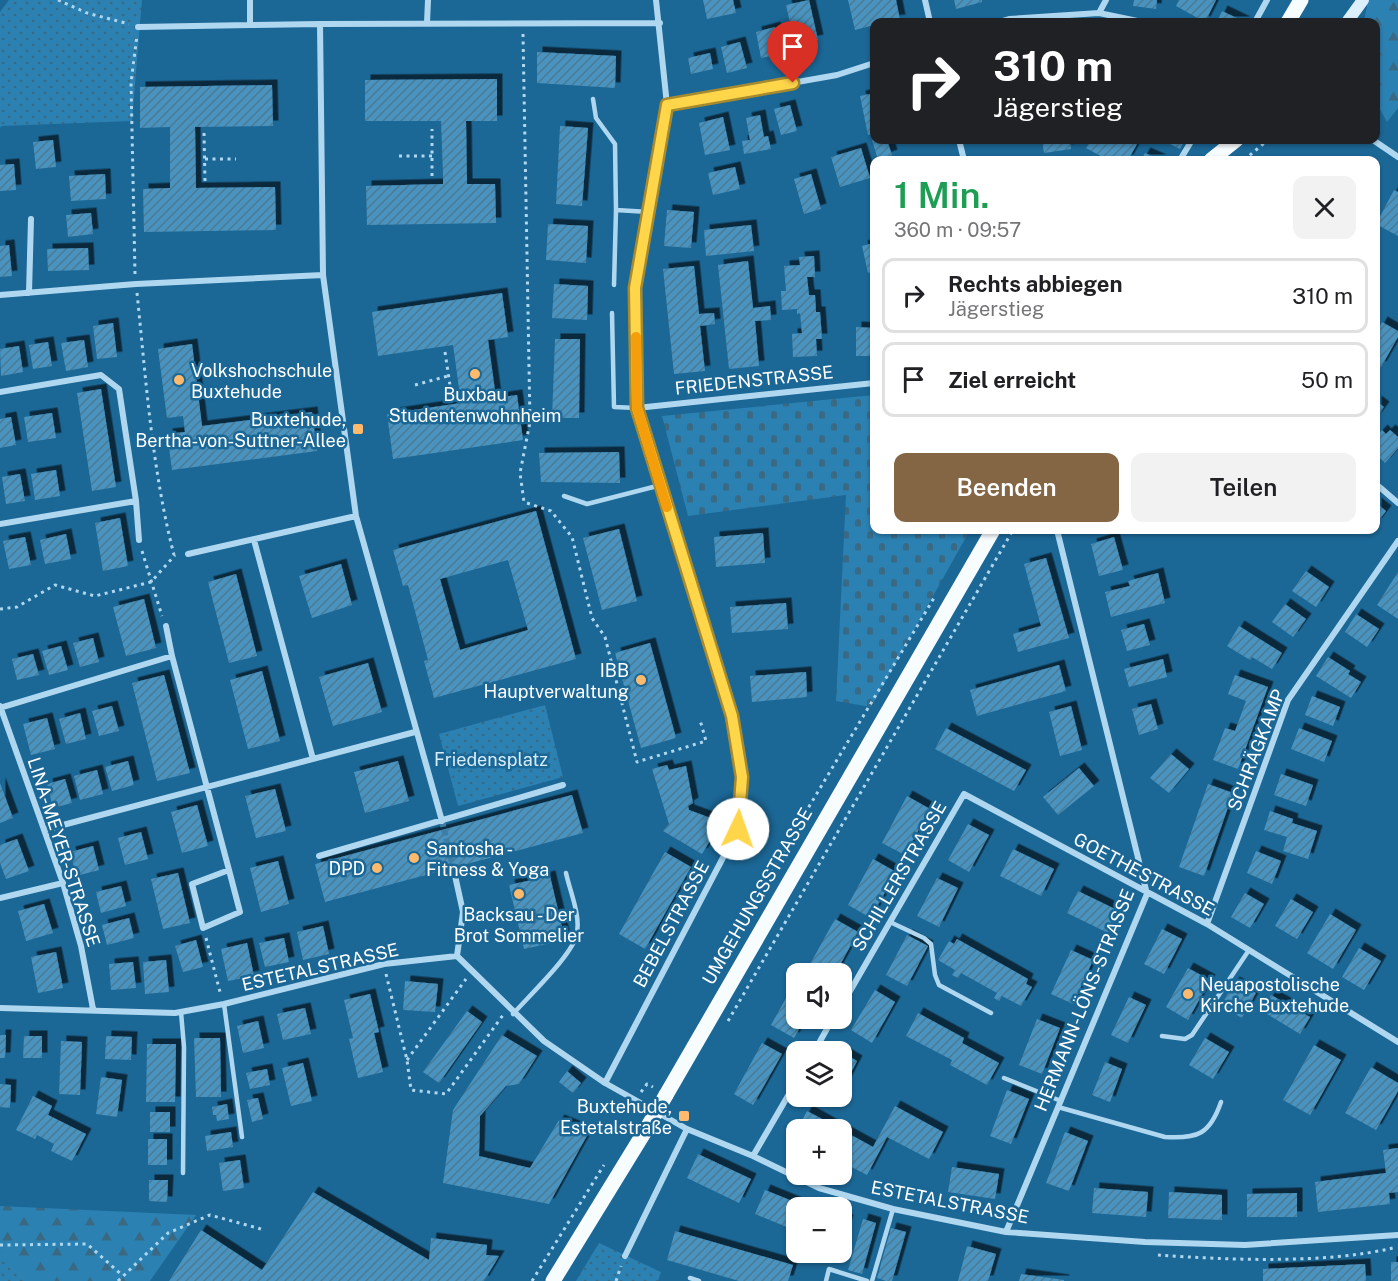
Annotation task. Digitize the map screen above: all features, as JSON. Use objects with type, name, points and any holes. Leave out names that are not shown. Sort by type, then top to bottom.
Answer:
[{"type":"main road","points":[[1290,18],[1300,0]]},
{"type":"main road","points":[[1350,18],[1363,0]]},
{"type":"main road","points":[[1215,156],[1231,144]]},
{"type":"main road","name":"UMGEHUNGSSTRASSE","points":[[553,1281],[650,1123],[660,1091],[991,534]]},
{"type":"street","points":[[250,0],[250,25]]},
{"type":"street","points":[[427,22],[428,0]]},
{"type":"street","name":"BEBELSTRASSE","points":[[604,1083],[738,829],[742,777],[732,716],[637,408],[635,288],[667,105],[656,0]]},
{"type":"street","points":[[925,0],[929,18]]},
{"type":"street","points":[[1099,12],[1106,0]]},
{"type":"street","points":[[1257,18],[1267,0]]},
{"type":"street","points":[[1022,18],[1099,12],[1125,18]]},
{"type":"street","points":[[138,27],[427,22],[660,23]]},
{"type":"street","points":[[320,24],[323,275],[356,516],[415,732],[442,821]]},
{"type":"street","points":[[667,105],[837,75],[870,64]]},
{"type":"street","points":[[1379,144],[1398,157]]},
{"type":"street","points":[[29,293],[31,219]]},
{"type":"street","points":[[0,295],[136,284],[323,275]]},
{"type":"street","points":[[0,392],[101,375],[118,389],[136,501],[139,540]]},
{"type":"street","name":"FRIEDENSTRASSE","points":[[637,408],[870,383]]},
{"type":"street","points":[[1380,487],[1398,503]]},
{"type":"street","points":[[0,524],[136,501]]},
{"type":"street","points":[[188,555],[356,516]]},
{"type":"street","name":"HERMANN-LÖNS-STRASSE","points":[[1006,1232],[1147,894],[1058,534]]},
{"type":"street","points":[[254,540],[313,759]]},
{"type":"street","name":"SCHRÄGKAMP","points":[[1207,924],[1288,700],[1398,541]]},
{"type":"street","points":[[166,626],[172,657],[207,789],[229,870],[240,912],[203,928],[192,884],[229,870]]},
{"type":"street","points":[[0,707],[172,657]]},
{"type":"street","name":"LINA-MEYER-STRASSE","points":[[0,707],[63,883],[81,946],[93,1009]]},
{"type":"street","points":[[44,830],[207,789],[415,732]]},
{"type":"street","points":[[320,856],[563,785]]},
{"type":"street","name":"GOETHESTRASSE","points":[[964,794],[1147,894],[1207,924],[1398,1042]]},
{"type":"street","name":"SCHILLERSTRASSE","points":[[852,988],[964,794]]},
{"type":"street","points":[[454,871],[463,912],[457,956]]},
{"type":"street","points":[[0,898],[63,883]]},
{"type":"street","name":"ESTETALSTRASSE","points":[[0,1008],[181,1012],[224,1004],[384,964],[457,956],[513,1014],[544,1041],[604,1083],[687,1130],[753,1156],[819,1188],[893,1209],[1006,1232],[1145,1242],[1245,1245],[1398,1235]]},
{"type":"street","points":[[753,1156],[786,1099]]},
{"type":"street","points":[[626,1256],[687,1130]]},
{"type":"lane","points":[[593,99],[596,118],[615,144],[614,285]]},
{"type":"lane","points":[[616,210],[649,212]]},
{"type":"lane","points":[[612,313],[614,407],[637,408]]},
{"type":"lane","points":[[564,496],[586,504],[661,485]]},
{"type":"lane","points":[[513,1014],[566,953],[576,937],[577,920],[566,873]]},
{"type":"lane","points":[[890,922],[924,938],[931,944],[935,975],[939,985],[991,1012]]},
{"type":"lane","points":[[1162,1036],[1185,1039],[1192,1035],[1250,950]]},
{"type":"lane","points":[[224,1004],[242,1137]]},
{"type":"lane","points":[[181,1012],[184,1047],[183,1173]]},
{"type":"lane","points":[[1004,1078],[1060,1104],[1165,1137],[1183,1138],[1198,1134],[1209,1127],[1221,1102]]},
{"type":"lane","points":[[872,1281],[893,1209]]},
{"type":"lane","points":[[826,1281],[829,1269],[867,1281]]},
{"type":"lane","points":[[690,1278],[699,1281]]},
{"type":"path","points":[[0,609],[17,607],[55,585],[95,596],[152,582],[174,555],[150,416],[136,284],[131,83],[138,27],[87,14],[58,0]]},
{"type":"path","points":[[523,23],[530,422],[520,473],[524,502],[551,511],[572,537],[592,618],[605,637],[637,762],[706,741],[700,720]]},
{"type":"path","points":[[432,129],[432,176]]},
{"type":"path","points":[[204,133],[206,181]]},
{"type":"path","points":[[1249,156],[1263,144]]},
{"type":"path","points":[[399,156],[432,156]]},
{"type":"path","points":[[205,159],[236,159]]},
{"type":"path","points":[[445,352],[452,399]]},
{"type":"path","points":[[415,385],[448,376]]},
{"type":"path","points":[[726,1026],[1011,534]]},
{"type":"path","points":[[139,540],[166,626]]},
{"type":"path","points":[[706,992],[798,825],[938,591]]},
{"type":"path","points":[[203,928],[224,1004]]},
{"type":"path","points":[[384,964],[407,1060],[411,1090],[446,1094],[507,1008]]},
{"type":"path","points":[[407,1060],[472,971]]},
{"type":"path","points":[[502,1016],[510,1023]]},
{"type":"path","points":[[658,1078],[660,1091]]},
{"type":"path","points":[[532,1281],[607,1161]]},
{"type":"path","points":[[118,1281],[168,1233],[210,1215],[261,1229]]},
{"type":"path","points":[[0,1245],[87,1244],[122,1275]]},
{"type":"path","points":[[1150,1254],[1264,1259],[1324,1256],[1398,1246]]},
{"type":"path","points":[[616,1281],[626,1256]]},
{"type":"green space","points":[[9,0],[142,0],[132,121],[2,126],[0,128],[0,12]]},
{"type":"green space","points":[[1368,0],[1398,0],[1398,108],[1387,122],[1380,109],[1380,18],[1365,18]]},
{"type":"green space","points":[[870,395],[870,534],[968,534],[871,707],[836,701],[846,495],[688,516],[662,416]]},
{"type":"green space","name":"Friedensplatz","points":[[545,705],[563,777],[458,806],[439,734]]},
{"type":"green space","points":[[0,1206],[196,1215],[150,1281],[0,1281]]},
{"type":"green space","points":[[599,1243],[661,1272],[658,1281],[576,1281]]},
{"type":"green space","points":[[0,1249],[28,1281],[0,1281]]},
{"type":"building","points":[[703,0],[733,0],[736,13],[707,19]]},
{"type":"building","points":[[809,0],[818,40],[795,45],[786,5]]},
{"type":"building","points":[[848,0],[896,0],[900,18],[870,18],[870,26],[855,30]]},
{"type":"building","points":[[954,0],[982,0],[982,2],[956,9]]},
{"type":"building","points":[[1134,0],[1157,0],[1156,9],[1133,6]]},
{"type":"building","points":[[1179,0],[1216,0],[1207,18],[1198,18],[1176,6]]},
{"type":"building","points":[[1222,11],[1237,18],[1219,18]]},
{"type":"building","points":[[775,27],[780,54],[761,58],[756,32]]},
{"type":"building","points":[[740,42],[747,68],[727,73],[721,47]]},
{"type":"building","points":[[537,52],[616,56],[615,88],[537,83]]},
{"type":"building","points":[[710,53],[713,69],[691,74],[688,58]]},
{"type":"building","points":[[497,79],[497,121],[466,121],[467,184],[495,184],[496,223],[367,225],[366,186],[443,184],[443,174],[441,121],[365,121],[365,80]]},
{"type":"building","points":[[272,85],[273,126],[195,127],[196,188],[275,187],[276,230],[144,232],[143,189],[170,188],[170,127],[140,128],[140,87]]},
{"type":"building","points":[[870,94],[870,135],[868,135],[860,96]]},
{"type":"building","points":[[790,105],[797,131],[781,135],[774,109]]},
{"type":"building","points":[[760,115],[764,137],[768,136],[771,149],[744,154],[742,141],[750,140],[746,118]]},
{"type":"building","points":[[723,117],[730,150],[705,155],[699,123]]},
{"type":"building","points":[[560,126],[588,128],[582,206],[556,204]]},
{"type":"building","points":[[53,140],[56,167],[36,169],[33,142]]},
{"type":"building","points":[[873,144],[888,144],[892,155],[877,156]]},
{"type":"building","points":[[1043,144],[1070,144],[1071,149],[1044,153]]},
{"type":"building","points":[[1088,144],[1137,144],[1130,156],[1101,156],[1086,148]]},
{"type":"building","points":[[1170,144],[1183,144],[1180,149]]},
{"type":"building","points":[[861,148],[870,178],[840,187],[831,157]]},
{"type":"building","points":[[14,164],[16,190],[0,191],[0,165]]},
{"type":"building","points":[[735,167],[740,189],[713,195],[708,173]]},
{"type":"building","points":[[105,174],[106,199],[71,201],[69,176]]},
{"type":"building","points":[[811,174],[821,209],[804,214],[794,179]]},
{"type":"building","points":[[1394,190],[1398,192],[1398,236],[1380,226],[1380,216]]},
{"type":"building","points":[[667,210],[694,212],[691,248],[664,246]]},
{"type":"building","points":[[91,213],[93,234],[68,237],[66,215]]},
{"type":"building","points":[[548,224],[588,226],[586,263],[546,260]]},
{"type":"building","points":[[751,225],[754,251],[706,256],[704,230]]},
{"type":"building","points":[[870,244],[870,272],[868,273],[862,246]]},
{"type":"building","points":[[9,245],[12,276],[0,277],[0,246]]},
{"type":"building","points":[[88,248],[89,270],[48,271],[47,249]]},
{"type":"building","points":[[814,256],[815,277],[807,277],[809,295],[815,295],[816,312],[820,312],[822,339],[816,339],[817,356],[793,357],[792,334],[802,333],[800,313],[797,314],[797,309],[782,310],[781,291],[786,291],[784,266],[800,265],[799,257]]},
{"type":"building","points":[[748,261],[753,308],[770,306],[771,320],[755,321],[759,366],[729,369],[718,265]]},
{"type":"building","points":[[694,266],[699,314],[714,313],[715,324],[700,326],[705,371],[674,374],[663,269]]},
{"type":"building","points":[[554,284],[588,286],[587,320],[552,318]]},
{"type":"building","name":"Buxbau Studentenwohnheim","points":[[502,293],[508,337],[488,340],[496,398],[517,395],[523,440],[393,459],[387,414],[461,403],[453,345],[378,356],[372,312]]},
{"type":"building","points":[[1382,322],[1398,331],[1398,337],[1381,367],[1380,366],[1380,326]]},
{"type":"building","points":[[113,323],[117,357],[97,359],[93,326]]},
{"type":"building","points":[[856,327],[870,328],[870,356],[856,356]]},
{"type":"building","points":[[555,339],[580,339],[579,418],[552,418]]},
{"type":"building","points":[[84,340],[88,367],[66,371],[61,343]]},
{"type":"building","points":[[48,342],[52,366],[33,369],[29,345]]},
{"type":"building","name":"Volkshochschule Buxtehude","points":[[192,344],[202,426],[312,412],[317,451],[172,470],[167,434],[185,432],[183,416],[167,418],[158,349]]},
{"type":"building","points":[[19,346],[23,372],[1,376],[0,349]]},
{"type":"building","points":[[101,389],[116,487],[92,491],[77,393]]},
{"type":"building","points":[[52,413],[56,438],[28,442],[24,417]]},
{"type":"building","points":[[11,417],[16,445],[0,448],[0,419]]},
{"type":"building","points":[[1382,430],[1386,434],[1390,430],[1398,437],[1398,448],[1385,463],[1380,458],[1380,432]]},
{"type":"building","points":[[619,452],[620,483],[541,482],[539,453]]},
{"type":"building","points":[[56,470],[60,496],[35,500],[31,474]]},
{"type":"building","points":[[20,474],[25,501],[6,504],[2,477]]},
{"type":"building","points":[[1380,506],[1386,511],[1380,519]]},
{"type":"building","points":[[536,511],[576,659],[434,698],[424,661],[428,660],[408,585],[403,586],[393,550]],"holes":[[[508,560],[528,630],[460,650],[440,579]]]},
{"type":"building","points":[[120,518],[128,566],[103,571],[95,523]]},
{"type":"building","points":[[619,529],[637,601],[602,610],[583,538]]},
{"type":"building","points":[[763,533],[765,563],[716,567],[714,537]]},
{"type":"building","points":[[66,534],[71,559],[45,564],[40,540]]},
{"type":"building","points":[[25,537],[31,565],[9,569],[3,541]]},
{"type":"building","points":[[1114,537],[1123,570],[1099,576],[1091,544]]},
{"type":"building","points":[[1046,558],[1069,638],[1018,652],[1013,634],[1041,626],[1024,564]]},
{"type":"building","points":[[341,564],[352,605],[312,618],[299,576]]},
{"type":"building","points":[[1306,571],[1329,587],[1316,607],[1292,591]]},
{"type":"building","points":[[1398,572],[1398,619],[1377,605]]},
{"type":"building","points":[[1158,573],[1165,603],[1111,617],[1105,592],[1130,586],[1128,581]]},
{"type":"building","points":[[236,574],[257,656],[229,663],[208,582]]},
{"type":"building","points":[[144,599],[156,648],[126,656],[113,607]]},
{"type":"building","points":[[786,603],[788,629],[732,633],[730,607]]},
{"type":"building","points":[[1285,604],[1306,619],[1293,637],[1272,622]]},
{"type":"building","points":[[1356,614],[1379,629],[1367,647],[1345,632]]},
{"type":"building","points":[[1144,624],[1150,645],[1127,651],[1121,630]]},
{"type":"building","points":[[1239,626],[1282,653],[1272,669],[1252,657],[1250,660],[1227,646]]},
{"type":"building","points":[[93,638],[99,662],[80,667],[73,643]]},
{"type":"building","name":"IBB Hauptverwaltung","points":[[650,643],[676,738],[641,748],[615,653]]},
{"type":"building","points":[[61,646],[68,670],[49,675],[42,651]]},
{"type":"building","points":[[33,654],[39,675],[17,680],[12,659]]},
{"type":"building","points":[[1328,657],[1350,671],[1348,674],[1361,682],[1351,698],[1316,676]]},
{"type":"building","points":[[1163,659],[1167,677],[1129,687],[1124,669]]},
{"type":"building","points":[[368,663],[382,712],[333,726],[319,677]]},
{"type":"building","points":[[1059,665],[1066,691],[977,716],[970,690]]},
{"type":"building","points":[[262,671],[280,741],[248,749],[230,680]]},
{"type":"building","points":[[806,672],[807,697],[752,702],[750,676]]},
{"type":"building","points":[[164,675],[190,773],[157,781],[132,683]]},
{"type":"building","points":[[1235,675],[1268,687],[1238,769],[1213,760],[1225,728],[1235,731],[1246,701],[1228,694]]},
{"type":"building","points":[[1312,696],[1340,707],[1333,726],[1305,715]]},
{"type":"building","points":[[1151,704],[1158,729],[1139,735],[1132,709]]},
{"type":"building","points":[[112,706],[119,731],[99,736],[92,711]]},
{"type":"building","points":[[1071,706],[1082,750],[1060,756],[1049,712]]},
{"type":"building","points":[[80,713],[86,739],[66,744],[59,719]]},
{"type":"building","points":[[47,718],[55,749],[31,755],[23,724]]},
{"type":"building","points":[[946,728],[1026,770],[1014,791],[935,749]]},
{"type":"building","points":[[1299,728],[1332,741],[1324,762],[1291,749]]},
{"type":"building","points":[[1171,754],[1189,769],[1169,793],[1150,778]]},
{"type":"building","points":[[128,761],[134,785],[112,791],[105,767]]},
{"type":"building","points":[[398,761],[409,801],[365,813],[354,772]]},
{"type":"building","points":[[667,765],[669,770],[686,766],[693,803],[688,806],[689,810],[716,820],[710,836],[712,837],[702,854],[663,831],[669,824],[652,769]]},
{"type":"building","points":[[1079,768],[1094,786],[1058,815],[1043,797]]},
{"type":"building","points":[[97,770],[103,794],[80,800],[74,776]]},
{"type":"building","points":[[1281,774],[1313,785],[1306,806],[1274,795]]},
{"type":"building","points":[[65,779],[72,803],[53,808],[47,784]]},
{"type":"building","points":[[0,783],[13,818],[0,823]]},
{"type":"building","points":[[1208,784],[1233,793],[1204,876],[1179,867]]},
{"type":"building","points":[[275,789],[286,831],[256,838],[245,796]]},
{"type":"building","points":[[572,795],[583,833],[325,902],[315,864]]},
{"type":"building","points":[[907,796],[930,809],[905,855],[882,843]]},
{"type":"building","points":[[197,805],[208,846],[182,853],[171,812]]},
{"type":"building","points":[[1270,811],[1293,819],[1292,823],[1317,831],[1308,859],[1283,851],[1287,837],[1264,830]]},
{"type":"building","points":[[968,824],[989,835],[969,872],[948,860]]},
{"type":"building","points":[[141,832],[148,859],[125,865],[118,838]]},
{"type":"building","points":[[17,839],[29,871],[6,879],[0,863],[0,845]]},
{"type":"building","points":[[93,846],[99,870],[76,876],[70,852]]},
{"type":"building","points":[[1013,849],[1054,869],[1041,896],[1000,876]]},
{"type":"building","points":[[1256,851],[1281,861],[1272,884],[1247,873]]},
{"type":"building","points":[[665,852],[691,867],[645,949],[619,934]]},
{"type":"building","points":[[873,859],[896,872],[871,918],[848,905]]},
{"type":"building","points":[[278,861],[289,904],[261,912],[250,868]]},
{"type":"building","points":[[178,873],[190,923],[163,929],[151,879]]},
{"type":"building","points":[[550,876],[565,940],[524,949],[509,885]]},
{"type":"building","points":[[937,878],[958,888],[939,927],[917,916]]},
{"type":"building","points":[[121,886],[126,906],[101,913],[96,892]]},
{"type":"building","points":[[1078,891],[1119,911],[1108,933],[1067,913]]},
{"type":"building","points":[[1245,893],[1264,904],[1250,928],[1231,917]]},
{"type":"building","points":[[1291,899],[1313,912],[1297,939],[1275,926]]},
{"type":"building","points":[[44,904],[53,933],[26,941],[18,911]]},
{"type":"building","points":[[1330,914],[1356,930],[1333,969],[1307,953]]},
{"type":"building","points":[[129,918],[134,938],[107,945],[102,925]]},
{"type":"building","points":[[835,919],[858,932],[841,963],[811,963]]},
{"type":"building","points":[[323,926],[329,954],[303,960],[297,932]]},
{"type":"building","points":[[1162,929],[1182,939],[1164,974],[1144,964]]},
{"type":"building","points":[[907,935],[928,946],[907,986],[886,975]]},
{"type":"building","points":[[284,938],[289,962],[265,967],[259,943]]},
{"type":"building","points":[[957,939],[1028,979],[1026,984],[1032,987],[1021,1006],[1002,996],[999,1001],[994,998],[997,993],[961,973],[958,978],[952,975],[955,970],[938,960],[949,941],[954,944]]},
{"type":"building","points":[[196,940],[203,967],[183,972],[175,946]]},
{"type":"building","points":[[247,943],[254,976],[228,981],[221,949]]},
{"type":"building","points":[[1359,948],[1381,961],[1364,990],[1342,977]]},
{"type":"building","points":[[1071,950],[1093,960],[1073,1004],[1051,994]]},
{"type":"building","points":[[56,952],[63,988],[38,993],[31,957]]},
{"type":"building","points":[[166,960],[169,992],[145,994],[143,962]]},
{"type":"building","points":[[133,962],[136,988],[111,990],[109,964]]},
{"type":"building","name":"Neuapostolische Kirche Buxtehude","points":[[1188,968],[1210,980],[1188,1020],[1166,1007]]},
{"type":"building","points":[[405,981],[438,984],[435,1012],[403,1010]]},
{"type":"building","points":[[1234,982],[1256,993],[1242,1018],[1221,1006]]},
{"type":"building","points":[[875,990],[895,1002],[872,1043],[851,1030]]},
{"type":"building","points":[[370,994],[379,1032],[374,1033],[383,1072],[358,1078],[349,1039],[353,1038],[344,1000]]},
{"type":"building","points":[[1271,995],[1310,1017],[1300,1034],[1262,1011]]},
{"type":"building","points":[[1129,997],[1146,1005],[1128,1043],[1111,1035]]},
{"type":"building","points":[[786,998],[786,1029],[799,1029],[794,1038],[771,1025]]},
{"type":"building","points":[[305,1008],[311,1034],[283,1040],[277,1014]]},
{"type":"building","points":[[467,1011],[482,1022],[439,1083],[423,1072]]},
{"type":"building","points":[[918,1013],[964,1038],[962,1043],[999,1063],[987,1085],[950,1065],[952,1060],[906,1036]]},
{"type":"building","points":[[1037,1019],[1060,1028],[1042,1074],[1019,1065]]},
{"type":"building","points":[[258,1021],[264,1048],[243,1053],[237,1026]]},
{"type":"building","points":[[0,1035],[6,1035],[5,1058],[0,1058]]},
{"type":"building","points":[[502,1035],[537,1056],[519,1084],[506,1086],[480,1116],[479,1156],[530,1168],[559,1120],[589,1132],[549,1204],[443,1183],[453,1110]]},
{"type":"building","points":[[24,1036],[42,1036],[42,1058],[23,1058]]},
{"type":"building","points":[[106,1036],[132,1037],[131,1060],[105,1059]]},
{"type":"building","points":[[194,1038],[220,1038],[221,1097],[196,1097]]},
{"type":"building","points":[[1205,1038],[1229,1052],[1213,1079],[1189,1065]]},
{"type":"building","points":[[61,1041],[82,1042],[80,1095],[59,1094]]},
{"type":"building","points":[[762,1043],[782,1054],[753,1105],[734,1094]]},
{"type":"building","points":[[147,1044],[176,1044],[175,1102],[146,1102]]},
{"type":"building","points":[[1314,1045],[1341,1060],[1310,1115],[1283,1100]]},
{"type":"building","points":[[852,1058],[857,1061],[852,1071]]},
{"type":"building","points":[[1105,1062],[1122,1069],[1110,1102],[1092,1095]]},
{"type":"building","points":[[303,1063],[312,1101],[291,1106],[282,1068]]},
{"type":"building","points":[[1371,1067],[1398,1083],[1398,1091],[1376,1130],[1345,1113]]},
{"type":"building","points":[[267,1069],[270,1085],[250,1089],[246,1073]]},
{"type":"building","points":[[567,1071],[581,1083],[573,1093],[559,1082]]},
{"type":"building","points":[[101,1077],[122,1080],[117,1117],[96,1114]]},
{"type":"building","points":[[0,1084],[11,1085],[10,1108],[0,1107]]},
{"type":"building","points":[[1007,1090],[1029,1099],[1011,1144],[990,1136]]},
{"type":"building","points":[[33,1096],[52,1106],[48,1115],[86,1134],[72,1161],[51,1151],[54,1144],[37,1135],[35,1139],[16,1130]]},
{"type":"building","points":[[258,1098],[263,1119],[252,1122],[247,1100]]},
{"type":"building","points":[[227,1104],[229,1119],[217,1121],[212,1107]]},
{"type":"building","points":[[895,1106],[943,1132],[929,1159],[887,1137],[867,1175],[852,1167],[852,1135],[873,1147]]},
{"type":"building","points":[[807,1111],[822,1119],[803,1119]]},
{"type":"building","points":[[150,1112],[170,1112],[170,1132],[150,1132]]},
{"type":"building","points":[[231,1132],[233,1147],[207,1151],[205,1136]]},
{"type":"building","points":[[1065,1132],[1088,1141],[1069,1191],[1046,1183]]},
{"type":"building","points":[[148,1139],[167,1139],[167,1165],[148,1165]]},
{"type":"building","points":[[1398,1148],[1398,1192],[1389,1193],[1390,1204],[1318,1212],[1315,1182],[1386,1173],[1383,1150]]},
{"type":"building","points":[[698,1154],[751,1179],[739,1203],[687,1178]]},
{"type":"building","points":[[240,1160],[244,1188],[223,1191],[219,1163]]},
{"type":"building","points":[[952,1167],[999,1174],[995,1199],[948,1192]]},
{"type":"building","points":[[149,1180],[168,1180],[167,1202],[149,1201]]},
{"type":"building","points":[[1094,1188],[1148,1192],[1146,1217],[1092,1213]]},
{"type":"building","points":[[765,1190],[786,1198],[786,1227],[755,1214]]},
{"type":"building","points":[[313,1192],[429,1260],[431,1238],[487,1245],[486,1255],[499,1256],[484,1281],[169,1281],[201,1230],[262,1270]]},
{"type":"building","points":[[1169,1192],[1222,1195],[1222,1220],[1168,1218]]},
{"type":"building","points":[[1297,1193],[1297,1217],[1247,1217],[1247,1194]]},
{"type":"building","points":[[863,1219],[876,1223],[862,1274],[848,1270],[852,1263]]},
{"type":"building","points":[[891,1228],[906,1232],[892,1281],[886,1281],[877,1278]]},
{"type":"building","points":[[675,1231],[793,1265],[788,1281],[739,1281],[667,1260]]},
{"type":"building","points":[[967,1246],[996,1254],[988,1281],[958,1281]]},
{"type":"building","points":[[1391,1262],[1398,1262],[1398,1281],[1391,1281]]},
{"type":"building","points":[[1365,1264],[1366,1281],[1263,1281],[1263,1269]]},
{"type":"building","points":[[1021,1274],[1064,1280],[1064,1281],[1019,1281]]},
{"type":"tunnel","points":[[442,821],[454,871]]},
{"type":"slow traffic","points":[[636,337],[637,408],[667,507]]},
{"type":"place","name":"Buxbau Studentenwohnheim","points":[[475,374]]},
{"type":"place","name":"Volkshochschule Buxtehude","points":[[179,380]]},
{"type":"place","name":"Buxtehude, Bertha-von-Suttner-Allee","points":[[358,429]]},
{"type":"place","name":"IBB Hauptverwaltung","points":[[641,680]]},
{"type":"place","name":"Santosha - Fitness & Yoga","points":[[414,858]]},
{"type":"place","name":"DPD","points":[[377,868]]},
{"type":"place","name":"Backsau - Der Brot Sommelier","points":[[519,894]]},
{"type":"place","name":"Neuapostolische Kirche Buxtehude","points":[[1188,994]]},
{"type":"place","name":"Buxtehude, Estetalstraße","points":[[684,1116]]},
{"type":"route","points":[[738,829],[742,777],[732,716],[637,408],[635,288],[667,105],[793,83]]}]
